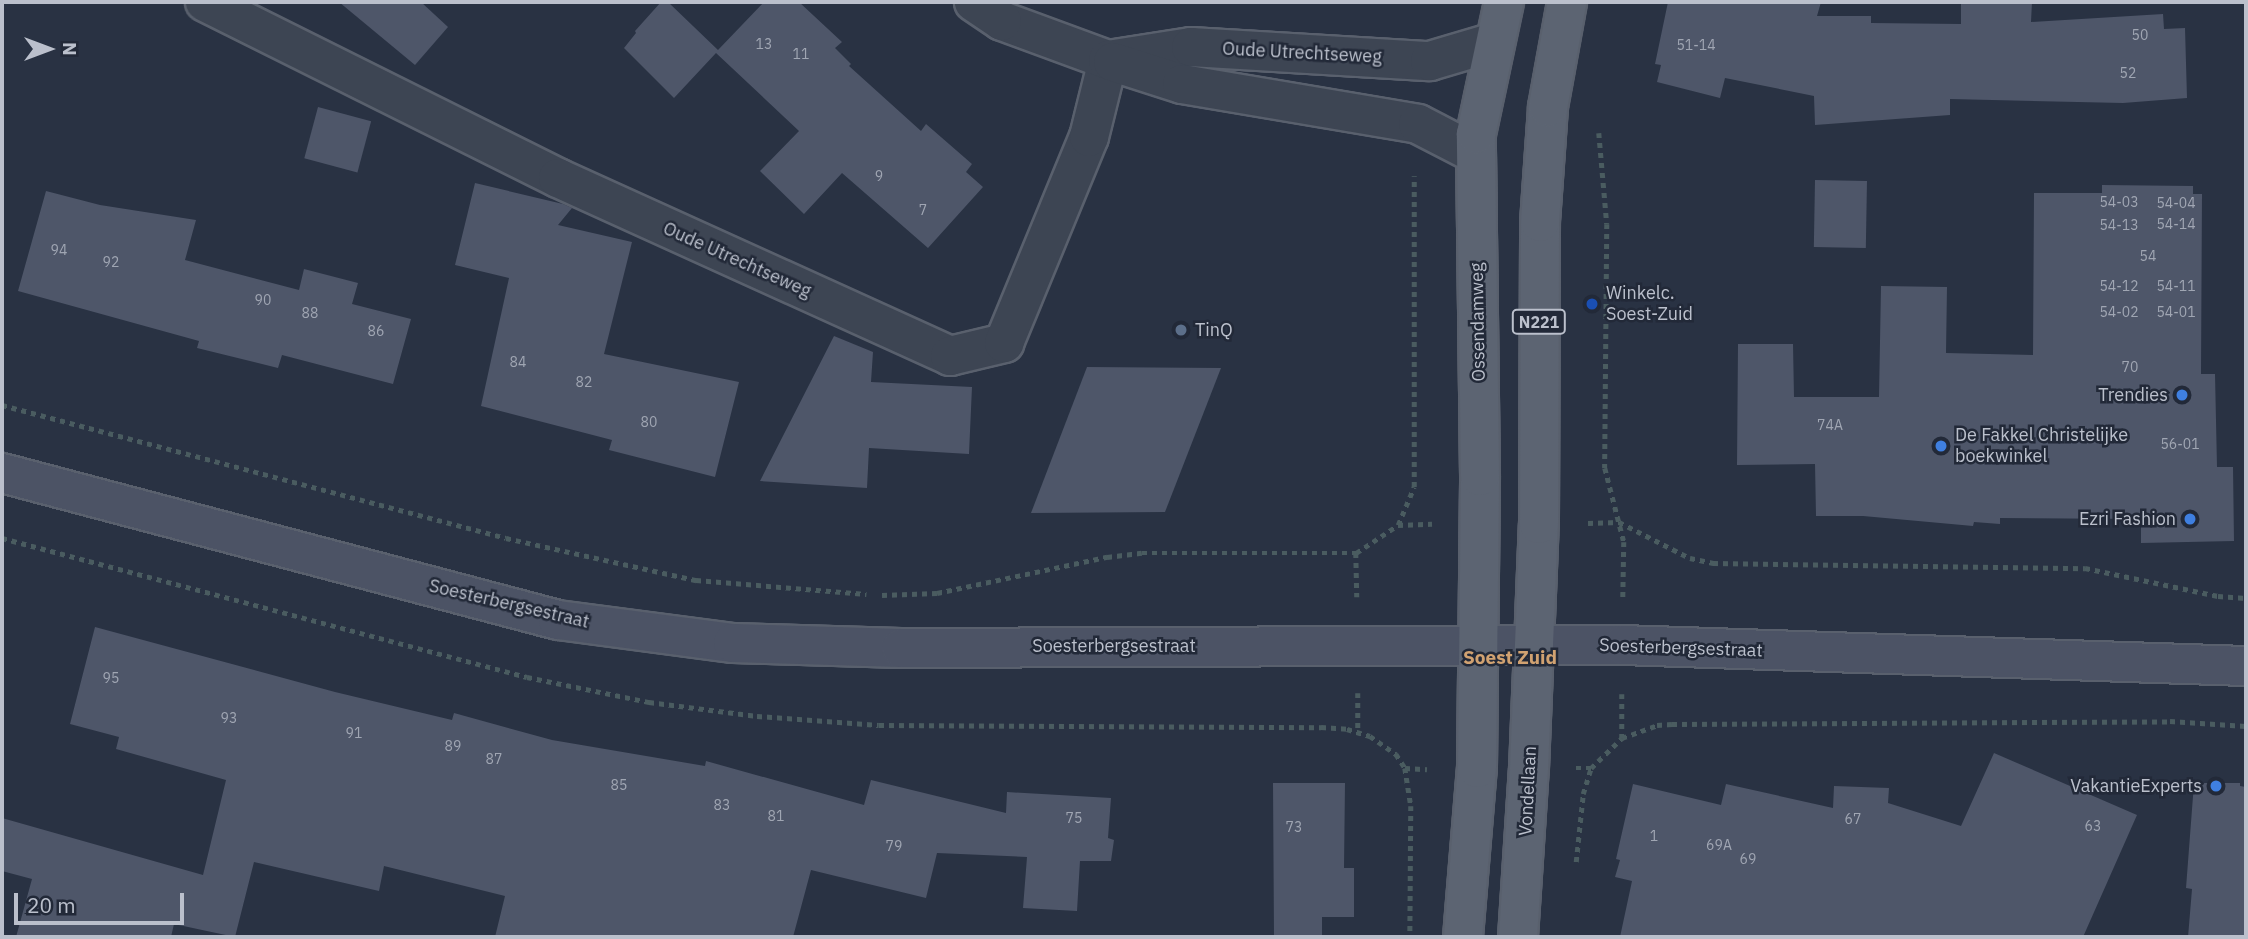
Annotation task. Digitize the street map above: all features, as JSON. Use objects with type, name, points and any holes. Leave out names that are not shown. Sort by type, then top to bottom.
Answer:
[{"type":"main road","name":"Ossendamweg","points":[[1478,645],[1480,476],[1476,134],[1504,2]]},
{"type":"main road","name":"N221","points":[[1535,645],[1539,524],[1540,222],[1548,107],[1567,2]]},
{"type":"main road","name":"Soesterbergsestraat","points":[[2,472],[558,620],[733,643],[901,648],[1535,645],[2246,666]]},
{"type":"main road","points":[[1463,937],[1477,768],[1478,645]]},
{"type":"main road","name":"Vondellaan","points":[[1518,937],[1535,645]]},
{"type":"street","name":"Oude Utrechtseweg","points":[[205,2],[558,178],[950,356],[1004,343],[1089,137],[1108,60]]},
{"type":"street","name":"Oude Utrechtseweg","points":[[974,2],[1002,21],[1182,84],[1418,124],[1476,154]]},
{"type":"street","name":"Oude Utrechtseweg","points":[[1108,60],[1191,47],[1430,61],[1494,42]]},
{"type":"path","points":[[2,405],[506,538],[696,580],[879,595],[937,593],[1130,554],[1356,552],[1398,525],[1414,486],[1414,165],[1418,124]]},
{"type":"path","points":[[1598,124],[1607,224],[1605,468],[1619,522],[1690,558],[1713,563],[2085,568],[2218,596],[2246,598]]},
{"type":"path","points":[[1622,738],[1657,725],[1672,724],[2170,722],[2246,726]]},
{"type":"path","points":[[1405,768],[1411,806],[1410,937]]},
{"type":"building","points":[[339,2],[421,2],[448,27],[415,65]]},
{"type":"building","points":[[661,2],[668,2],[718,50],[764,2],[799,2],[842,42],[835,48],[851,64],[849,66],[921,131],[926,124],[972,164],[966,172],[983,187],[928,248],[842,173],[804,214],[760,171],[799,131],[716,53],[674,98],[624,48]]},
{"type":"building","points":[[1668,2],[1821,2],[1817,16],[1871,16],[1871,23],[1961,24],[1961,2],[2032,2],[2031,22],[2163,14],[2164,29],[2185,28],[2187,98],[2123,103],[1950,99],[1950,115],[1815,125],[1814,96],[1725,78],[1720,98],[1657,82],[1661,65],[1655,64]]},
{"type":"building","points":[[318,107],[371,121],[357,172],[304,158]]},
{"type":"building","points":[[1815,180],[1867,181],[1866,248],[1814,247]]},
{"type":"building","points":[[475,183],[563,204],[572,208],[558,225],[632,242],[604,354],[739,382],[715,477],[609,450],[612,440],[481,406],[509,278],[455,265]]},
{"type":"building","points":[[2102,185],[2193,186],[2193,194],[2202,194],[2201,374],[2215,374],[2217,467],[2233,467],[2234,541],[2141,543],[2141,519],[2000,518],[2000,524],[1974,522],[1973,526],[1863,516],[1816,516],[1815,464],[1737,465],[1738,344],[1793,344],[1794,397],[1879,397],[1881,286],[1947,287],[1946,353],[2033,355],[2034,193],[2102,193]]},
{"type":"building","points":[[46,191],[100,205],[196,220],[185,260],[299,290],[304,269],[358,283],[352,304],[411,319],[393,384],[282,355],[278,368],[197,348],[199,341],[18,291]]},
{"type":"building","points":[[834,336],[873,352],[871,382],[972,387],[969,454],[869,448],[867,488],[760,481]]},
{"type":"building","points":[[1087,367],[1221,368],[1165,512],[1031,513]]},
{"type":"building","points":[[95,627],[335,692],[452,720],[454,713],[552,740],[705,766],[706,761],[864,805],[871,780],[1006,813],[1007,792],[1111,798],[1108,838],[1114,840],[1111,861],[1080,861],[1077,911],[1023,908],[1027,857],[937,853],[926,898],[811,870],[793,937],[495,937],[505,896],[384,866],[379,891],[254,862],[235,937],[174,924],[171,937],[16,937],[32,879],[2,871],[2,818],[203,875],[226,780],[116,749],[119,737],[70,724]]},
{"type":"building","points":[[1994,753],[2137,815],[2083,937],[1620,937],[1632,881],[1615,877],[1620,860],[1616,859],[1633,784],[1721,805],[1726,784],[1833,808],[1834,786],[1889,788],[1888,803],[1961,826]]},
{"type":"building","points":[[1273,783],[1345,783],[1344,868],[1354,868],[1354,917],[1322,917],[1322,937],[1274,937]]},
{"type":"building","points":[[2194,783],[2240,783],[2240,786],[2246,787],[2246,937],[2188,937],[2192,889],[2186,888]]},
{"type":"place","name":"Winkelc. Soest-Zuid","points":[[1592,304]]},
{"type":"place","name":"TinQ","points":[[1181,330]]},
{"type":"place","name":"Trendies","points":[[2182,395]]},
{"type":"place","name":"De Fakkel Christelijke boekwinkel","points":[[1941,446]]},
{"type":"place","name":"Ezri Fashion","points":[[2190,519]]},
{"type":"place","name":"VakantieExperts","points":[[2216,786]]},
{"type":"district","name":"Soest Zuid","points":[[1510,658]]}]
